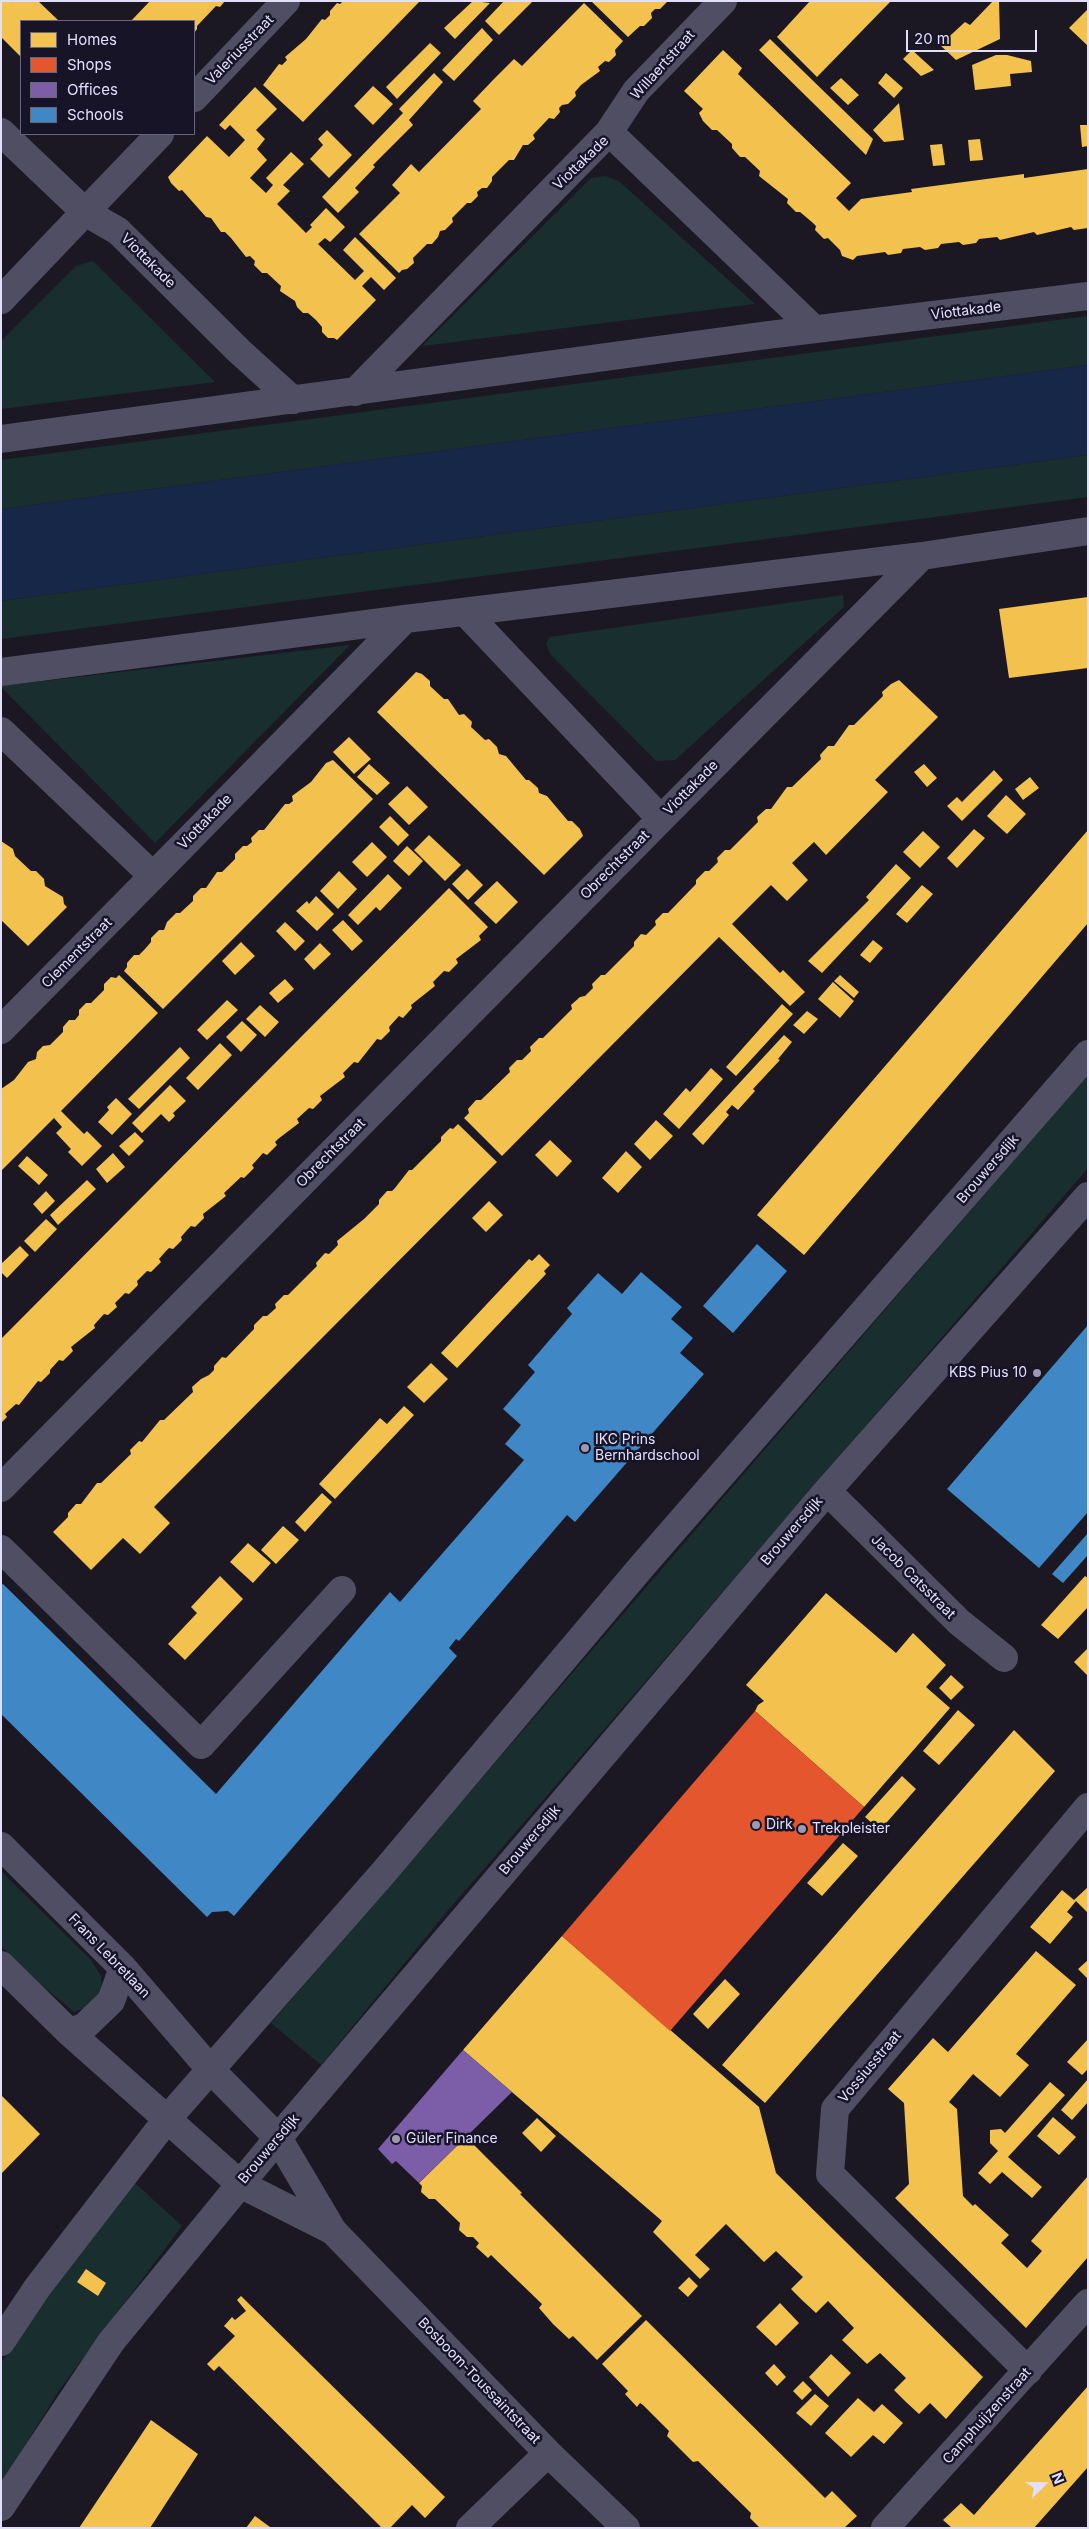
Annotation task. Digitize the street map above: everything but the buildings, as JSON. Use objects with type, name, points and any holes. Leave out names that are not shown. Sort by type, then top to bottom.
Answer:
[{"type":"street","name":"Valeriusstraat","points":[[195,97],[286,1]]},
{"type":"street","name":"Willaertstraat","points":[[609,132],[636,91],[723,1]]},
{"type":"street","name":"Viottakade","points":[[1,132],[85,212],[118,231],[239,351],[293,400]]},
{"type":"street","name":"Viottakade","points":[[355,392],[609,132],[814,329]]},
{"type":"street","points":[[1,300],[159,135]]},
{"type":"street","name":"Viottakade","points":[[1,440],[814,329],[1088,296]]},
{"type":"street","points":[[1,672],[405,619],[922,556],[1088,531]]},
{"type":"street","name":"Viottakade","points":[[466,613],[661,819],[922,556]]},
{"type":"street","name":"Viottakade","points":[[153,876],[405,619]]},
{"type":"street","points":[[1,731],[153,876]]},
{"type":"street","name":"Obrechtstraat","points":[[1,1488],[661,819]]},
{"type":"street","name":"Clementstraat","points":[[1,1030],[153,876]]},
{"type":"street","name":"Brouwersdijk","points":[[1,2342],[37,2288],[168,2118],[390,1865],[649,1558],[1088,1054]]},
{"type":"street","name":"Brouwersdijk","points":[[1,2507],[111,2342],[278,2138],[827,1491],[1088,1196]]},
{"type":"street","name":"Jacob Catsstraat","points":[[827,1491],[959,1622],[1004,1658]]},
{"type":"street","points":[[1,1550],[200,1745],[342,1590]]},
{"type":"street","name":"Vossiusstraat","points":[[1028,2371],[830,2174],[835,2109],[1088,1807]]},
{"type":"street","name":"Frans Lebretlaan","points":[[1,1846],[124,1968],[211,2070]]},
{"type":"street","points":[[1,1965],[69,2032],[168,2118]]},
{"type":"street","points":[[69,2032],[84,2027],[111,2001],[124,1968]]},
{"type":"street","name":"Bosboom-Toussaintstraat","points":[[211,2070],[278,2138],[333,2231],[548,2453],[626,2528]]},
{"type":"street","name":"Bosboom-Toussaintstraat","points":[[168,2118],[240,2184],[333,2231]]},
{"type":"street","name":"Camphuijzenstraat","points":[[885,2528],[1088,2303]]},
{"type":"street","points":[[470,2528],[548,2453]]},
{"type":"green space","points":[[606,176],[620,182],[755,304],[422,346],[591,178]]},
{"type":"green space","points":[[93,261],[215,382],[1,409],[1,341],[76,266]]},
{"type":"green space","points":[[1088,316],[1088,365],[1,509],[1,460]]},
{"type":"green space","points":[[1088,455],[1088,497],[1,639],[1,601]]},
{"type":"green space","points":[[843,595],[844,607],[675,760],[656,761],[550,654],[546,643],[550,637]]},
{"type":"green space","points":[[350,645],[155,843],[1,687],[1,686]]},
{"type":"green space","points":[[1088,1074],[1088,1168],[445,1914],[321,2065],[271,2023]]},
{"type":"green space","points":[[1,1871],[91,1960],[101,1976],[102,1992],[94,2004],[74,2012],[39,1983],[1,1946]]},
{"type":"green space","points":[[135,2183],[182,2226],[58,2392],[1,2485],[1,2363],[70,2261]]},
{"type":"water","points":[[1088,365],[1088,455],[1,601],[1,509]]},
{"type":"place","name":"KBS Pius 10","points":[[1037,1373]]},
{"type":"place","name":"IKC Prins Bernhardschool","points":[[585,1448]]},
{"type":"place","name":"Dirk","points":[[756,1825]]},
{"type":"place","name":"Trekpleister","points":[[802,1829]]},
{"type":"place","name":"Güler Finance","points":[[396,2139]]}]
